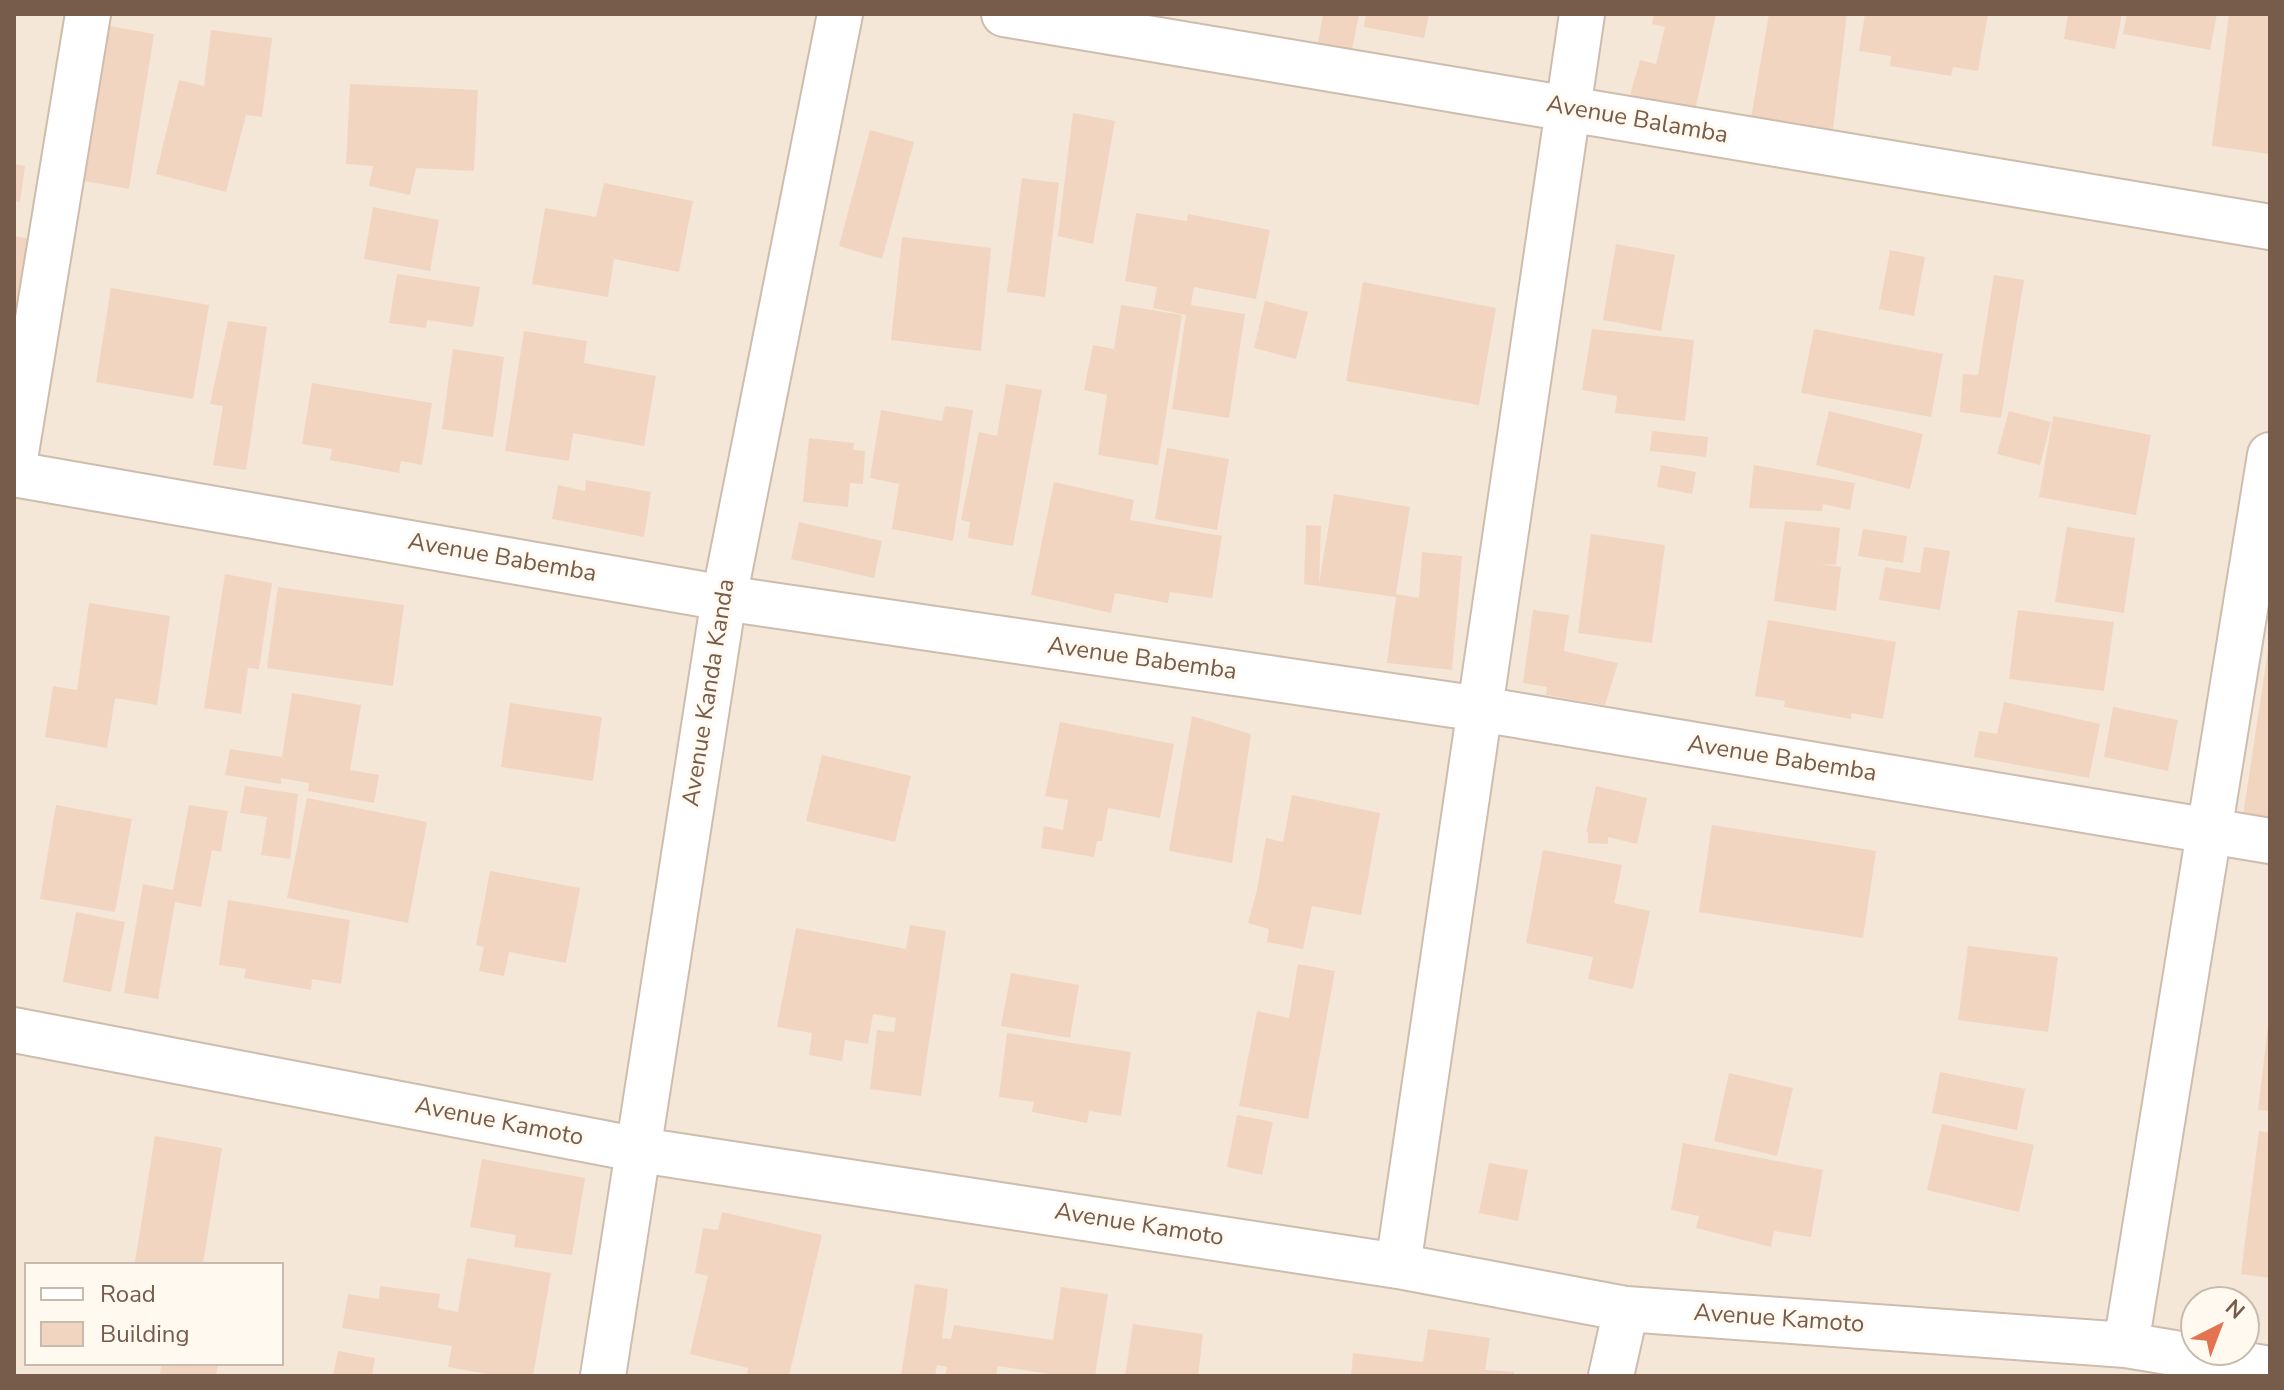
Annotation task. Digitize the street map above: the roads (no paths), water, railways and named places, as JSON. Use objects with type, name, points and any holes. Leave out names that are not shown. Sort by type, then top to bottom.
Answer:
[{"type":"street","points":[[14,465],[88,14]]},
{"type":"street","name":"Avenue Kanda Kanda","points":[[603,1376],[724,598],[840,14]]},
{"type":"street","name":"Avenue Balamba","points":[[1004,14],[2270,227]]},
{"type":"street","points":[[1398,1266],[1582,14]]},
{"type":"street","points":[[2126,1345],[2270,455]]},
{"type":"street","name":"Avenue Babemba","points":[[14,474],[724,598],[1480,709],[2270,841]]},
{"type":"street","name":"Avenue Kamoto","points":[[14,1030],[640,1150],[1398,1266],[1626,1309],[2126,1345],[2270,1369]]},
{"type":"street","points":[[1611,1376],[1626,1309]]}]
